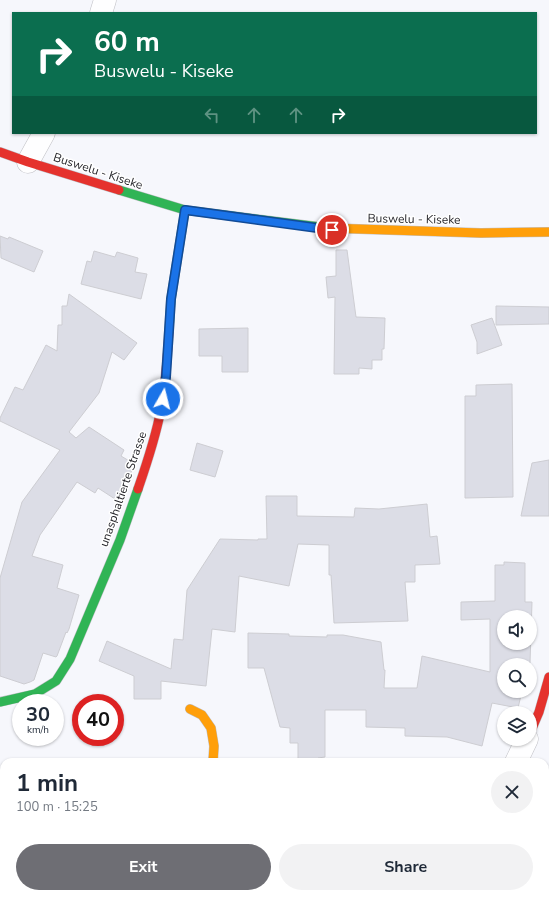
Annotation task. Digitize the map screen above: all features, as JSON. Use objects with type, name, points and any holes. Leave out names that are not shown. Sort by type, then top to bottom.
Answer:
[{"type":"street","points":[[101,12],[105,0]]},
{"type":"street","points":[[28,162],[43,134]]},
{"type":"street","name":"Buswelu - Kiseke","points":[[0,152],[185,210],[332,230],[481,233],[549,232]]},
{"type":"street","name":"unasphaltierte Strasse","points":[[0,702],[35,694],[56,681],[70,659],[120,540],[149,458],[162,410],[166,377],[171,299],[185,210]]},
{"type":"street","points":[[537,717],[549,677]]},
{"type":"street","points":[[190,709],[202,715],[211,728],[214,746],[213,758]]},
{"type":"street","points":[[518,758],[524,746]]},
{"type":"building","points":[[0,236],[8,239],[9,237],[43,251],[34,272],[1,258]]},
{"type":"building","points":[[336,250],[347,250],[356,317],[385,318],[384,349],[382,349],[382,360],[372,360],[372,369],[359,368],[359,374],[334,374],[335,297],[328,298],[326,277],[336,276]]},
{"type":"building","points":[[94,251],[115,257],[117,252],[138,258],[135,272],[147,274],[141,299],[81,284],[87,261],[91,262]]},
{"type":"building","points":[[69,294],[137,343],[124,360],[112,352],[99,393],[69,432],[76,438],[89,427],[124,450],[121,456],[131,462],[128,468],[132,470],[115,499],[98,488],[95,493],[77,482],[40,535],[32,556],[63,565],[57,588],[79,595],[69,629],[67,633],[66,632],[57,656],[43,653],[34,680],[24,684],[0,676],[0,578],[22,502],[60,450],[0,421],[0,418],[15,387],[23,390],[46,345],[57,351],[58,325],[62,325],[62,306],[67,306]]},
{"type":"building","points":[[496,306],[549,307],[549,324],[496,325]]},
{"type":"building","points":[[492,318],[502,345],[477,354],[477,342],[471,325]]},
{"type":"building","points":[[248,328],[248,372],[222,372],[222,356],[199,356],[199,329]]},
{"type":"building","points":[[512,384],[513,497],[465,498],[465,396],[476,396],[476,385]]},
{"type":"building","points":[[197,443],[223,451],[215,477],[190,470]]},
{"type":"building","points":[[549,460],[549,516],[521,516],[532,463]]},
{"type":"building","points":[[266,496],[297,496],[297,516],[354,517],[355,508],[379,509],[427,504],[430,537],[437,536],[440,564],[415,565],[415,582],[405,582],[408,621],[334,623],[331,575],[329,575],[329,545],[298,544],[289,586],[239,576],[235,632],[212,629],[206,686],[161,681],[161,699],[134,699],[134,676],[99,661],[107,641],[171,669],[174,639],[183,640],[187,590],[220,539],[267,539]]},
{"type":"building","points":[[504,562],[525,563],[525,602],[532,602],[532,610],[497,610],[497,650],[530,650],[530,658],[497,658],[497,698],[520,698],[518,706],[508,706],[492,703],[482,746],[447,737],[405,736],[405,728],[366,727],[366,710],[325,710],[325,757],[298,758],[298,743],[290,743],[290,728],[280,727],[264,668],[248,668],[248,633],[327,637],[327,635],[343,635],[381,642],[385,670],[384,688],[417,688],[422,656],[490,672],[490,619],[461,620],[461,602],[495,601],[495,565],[504,565]]},
{"type":"traffic: fast","points":[[119,190],[185,210],[328,228]]},
{"type":"traffic: fast","points":[[169,332],[171,299],[185,210]]},
{"type":"traffic: fast","points":[[0,702],[35,694],[56,681],[70,659],[120,540],[138,489]]},
{"type":"traffic: slow","points":[[328,228],[481,233],[549,232]]},
{"type":"traffic: slow","points":[[190,709],[202,715],[211,728],[214,746],[213,758]]},
{"type":"traffic: jam","points":[[0,152],[119,190]]},
{"type":"traffic: jam","points":[[138,489],[154,439],[161,409],[169,332]]},
{"type":"traffic: jam","points":[[537,717],[549,677]]},
{"type":"route","points":[[163,399],[166,377],[171,299],[185,210],[332,230]]}]
